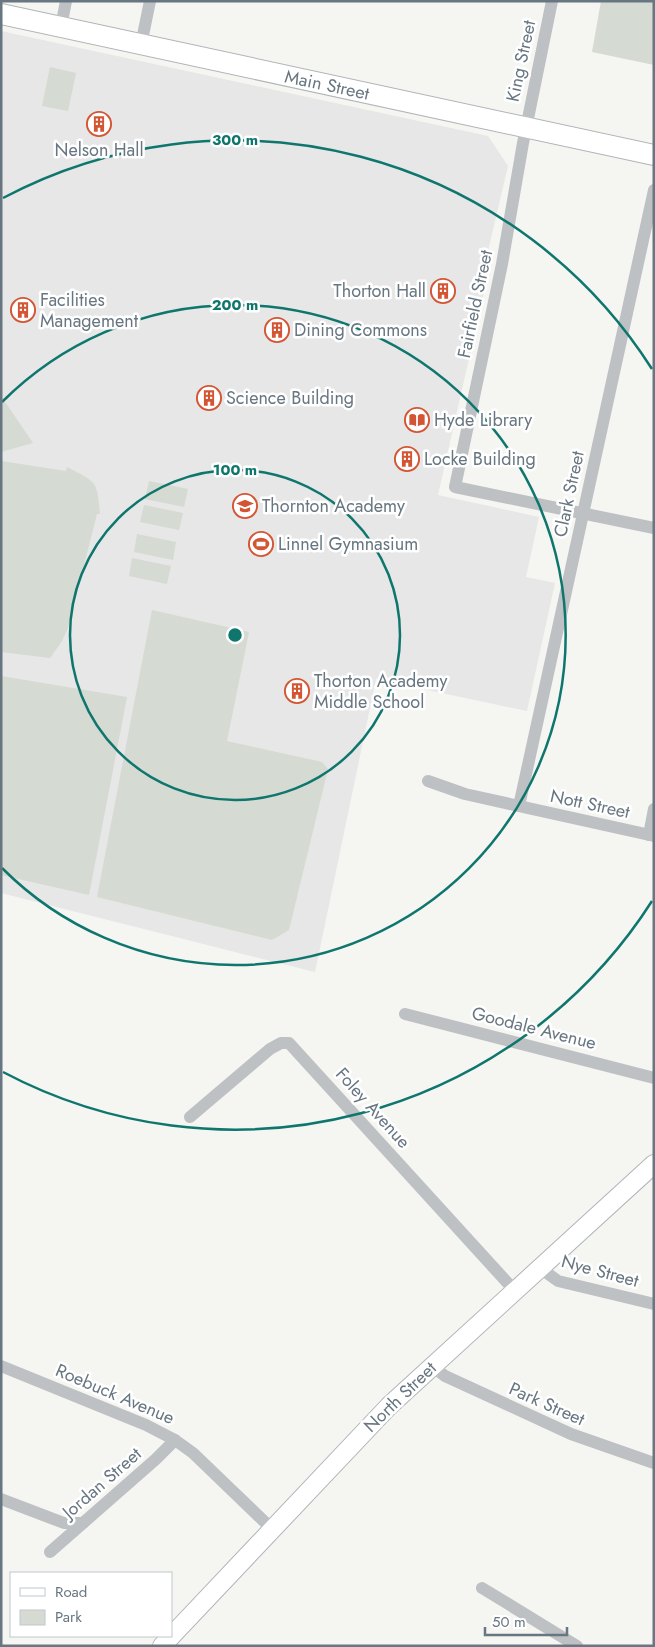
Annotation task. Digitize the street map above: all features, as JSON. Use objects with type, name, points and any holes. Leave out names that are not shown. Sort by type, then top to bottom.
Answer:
[{"type":"main road","name":"Main Street","points":[[1,14],[654,155]]},
{"type":"main road","name":"North Street","points":[[172,1635],[349,1446],[432,1366],[654,1164]]},
{"type":"street","points":[[61,27],[66,1]]},
{"type":"street","points":[[141,44],[150,1]]},
{"type":"street","name":"King Street","points":[[526,128],[552,1]]},
{"type":"street","name":"Fairfield Street","points":[[526,128],[502,264],[454,486],[583,513]]},
{"type":"street","name":"Clark Street","points":[[519,806],[654,190]]},
{"type":"street","points":[[583,513],[654,528]]},
{"type":"street","name":"Nott Street","points":[[428,781],[460,792],[651,835]]},
{"type":"street","points":[[651,835],[654,809]]},
{"type":"street","name":"Goodale Avenue","points":[[405,1014],[654,1078]]},
{"type":"street","name":"Foley Avenue","points":[[190,1117],[270,1048],[284,1042],[292,1044],[515,1290]]},
{"type":"street","name":"Nye Street","points":[[540,1268],[558,1281],[654,1304]]},
{"type":"street","name":"Roebuck Avenue","points":[[1,1366],[146,1425],[175,1440],[193,1453],[272,1530]]},
{"type":"street","name":"Park Street","points":[[432,1366],[445,1376],[557,1428],[654,1463]]},
{"type":"street","name":"Jordan Street","points":[[50,1552],[175,1440]]},
{"type":"street","points":[[1,1499],[64,1524],[83,1523]]},
{"type":"street","points":[[482,1588],[577,1646]]},
{"type":"shaded area","name":"Thornton Academy","points":[[1,31],[488,136],[508,166],[488,251],[493,253],[438,495],[539,517],[526,577],[555,583],[527,711],[376,679],[315,972],[1,893]]},
{"type":"green space","points":[[601,1],[654,1],[654,65],[592,52]]},
{"type":"green space","points":[[50,67],[76,73],[68,111],[42,106]]},
{"type":"green space","points":[[1,396],[33,443],[1,452]]},
{"type":"green space","points":[[1,461],[66,471],[67,467],[90,480],[94,484],[98,495],[100,514],[97,514],[68,628],[62,641],[50,658],[1,652]]},
{"type":"green space","points":[[149,481],[188,489],[184,507],[145,499]]},
{"type":"green space","points":[[144,505],[183,513],[179,530],[140,522]]},
{"type":"green space","points":[[137,534],[176,542],[173,560],[134,552]]},
{"type":"green space","points":[[132,558],[171,566],[167,584],[129,576]]},
{"type":"green space","points":[[152,610],[249,632],[227,741],[322,762],[328,769],[289,930],[272,940],[97,897]]},
{"type":"green space","points":[[1,676],[127,697],[89,895],[1,875]]},
{"type":"place","name":"Nelson Hall","points":[[99,124]]},
{"type":"place","name":"Thorton Hall","points":[[443,291]]},
{"type":"place","name":"Facilities Management","points":[[23,310]]},
{"type":"place","name":"Dining Commons","points":[[277,330]]},
{"type":"place","name":"Science Building","points":[[209,398]]},
{"type":"place","name":"Hyde Library","points":[[417,420]]},
{"type":"place","name":"Locke Building","points":[[407,459]]},
{"type":"place","name":"Thornton Academy","points":[[245,506]]},
{"type":"place","name":"Linnel Gymnasium","points":[[261,544]]},
{"type":"place","name":"Thorton Academy Middle School","points":[[297,691]]}]
